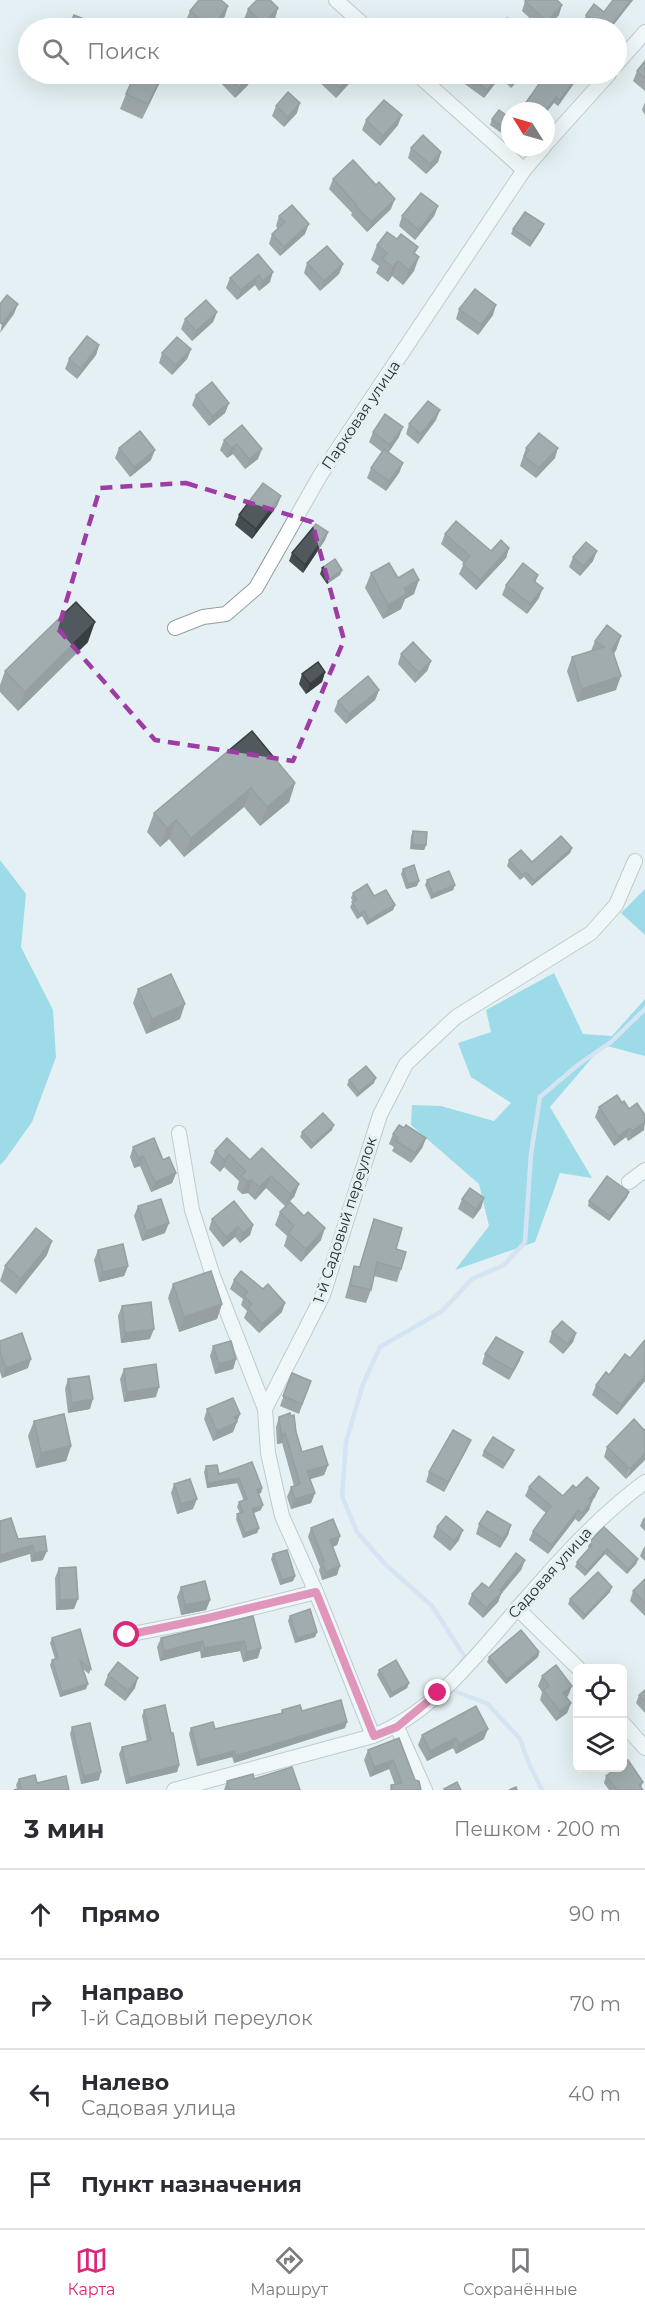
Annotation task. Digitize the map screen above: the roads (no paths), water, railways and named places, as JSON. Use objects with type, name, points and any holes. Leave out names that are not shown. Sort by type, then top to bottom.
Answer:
[{"type":"street","points":[[336,0],[357,18]]},
{"type":"street","points":[[627,52],[645,32]]},
{"type":"street","points":[[428,84],[524,170]]},
{"type":"street","name":"Парковая улица","points":[[555,135],[600,84]]},
{"type":"street","name":"Парковая улица","points":[[175,628],[203,617],[226,614],[256,588],[321,474],[524,170],[536,156]]},
{"type":"street","name":"1-й Садовый переулок","points":[[265,1409],[323,1295],[380,1115],[406,1064],[456,1017],[591,933],[616,905],[636,861]]},
{"type":"street","points":[[179,1133],[192,1209],[209,1265],[265,1409],[268,1453],[282,1516],[316,1592],[374,1736]]},
{"type":"street","points":[[629,1182],[645,1170]]},
{"type":"street","name":"Садовая улица","points":[[397,1727],[462,1673],[584,1535],[613,1506],[645,1482]]},
{"type":"street","points":[[127,1635],[316,1592]]},
{"type":"street","points":[[518,1608],[574,1664]]},
{"type":"street","points":[[174,1790],[374,1736],[397,1727],[425,1790]]},
{"type":"street","points":[[627,1728],[645,1748]]},
{"type":"waterway","points":[[458,1667],[465,1657],[432,1606],[385,1564],[357,1532],[342,1496],[346,1442],[363,1384],[380,1347],[442,1311],[472,1279],[504,1265],[525,1242],[531,1154],[540,1097],[579,1064],[611,1042],[645,1009]]},
{"type":"waterway","points":[[452,1684],[457,1692],[488,1704],[520,1739],[542,1790]]}]
